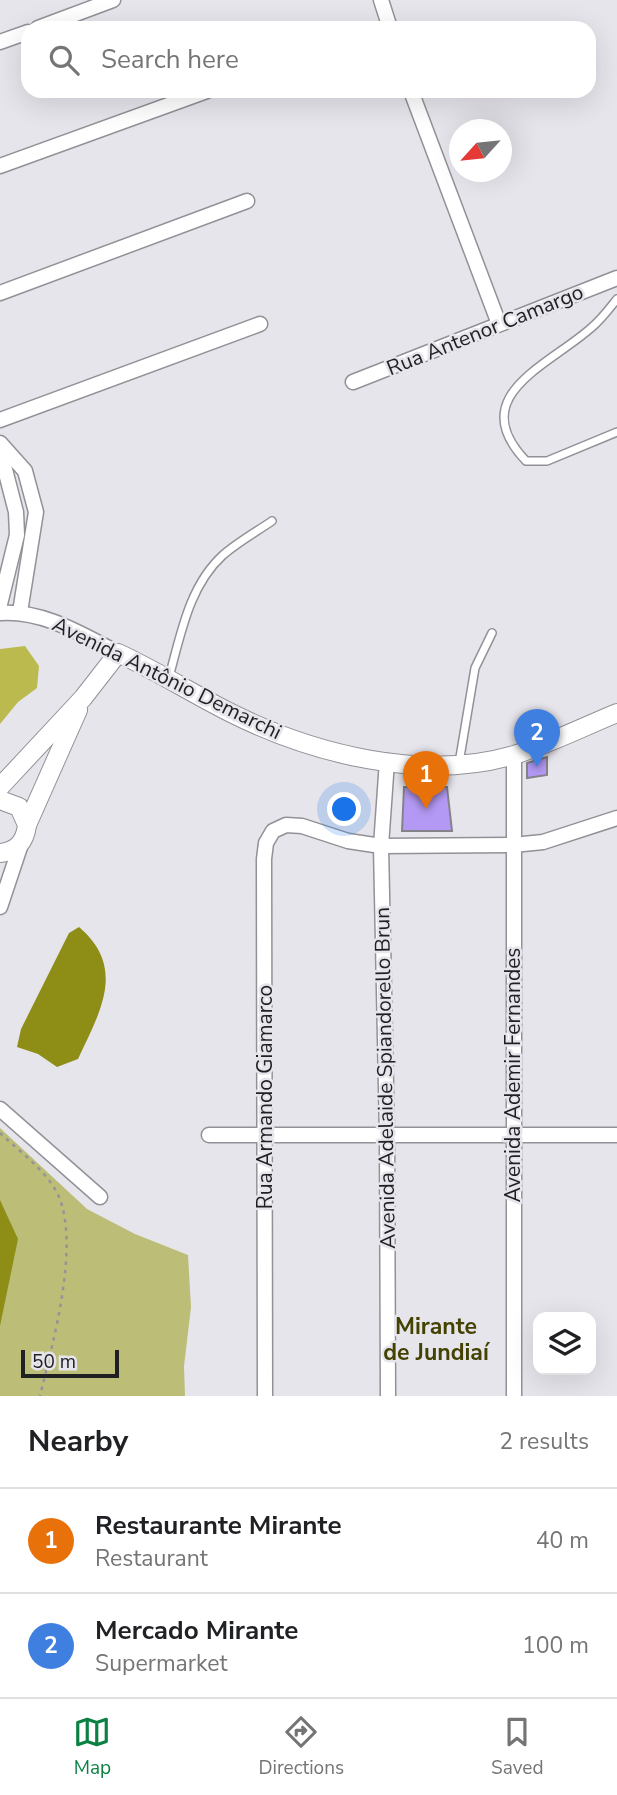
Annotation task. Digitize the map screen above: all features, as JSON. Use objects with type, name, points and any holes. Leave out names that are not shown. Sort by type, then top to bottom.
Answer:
[{"type":"street","points":[[57,21],[113,0]]},
{"type":"street","points":[[381,0],[388,21]]},
{"type":"street","points":[[0,43],[21,35]]},
{"type":"street","points":[[0,166],[188,98]]},
{"type":"street","points":[[414,98],[499,324]]},
{"type":"street","points":[[0,293],[247,201]]},
{"type":"street","name":"Rua Antenor Camargo","points":[[354,382],[617,278]]},
{"type":"street","points":[[0,420],[260,324]]},
{"type":"street","points":[[0,443],[25,471],[36,512],[20,612]]},
{"type":"street","points":[[0,450],[16,512],[17,536],[0,604]]},
{"type":"street","name":"Avenida Antônio Demarchi","points":[[0,613],[20,612],[57,622],[169,677],[231,713],[313,745],[387,761],[459,764],[514,755],[617,713]]},
{"type":"street","points":[[0,787],[83,698],[118,653]]},
{"type":"street","points":[[0,907],[27,825],[83,698]]},
{"type":"street","name":"Avenida Ademir Fernandes","points":[[513,1396],[514,755]]},
{"type":"street","name":"Avenida Adelaide Spiandorello Brun","points":[[387,761],[380,846],[387,1135],[388,1396]]},
{"type":"street","points":[[0,800],[19,807],[27,825]]},
{"type":"street","points":[[380,846],[513,845],[543,842],[617,818]]},
{"type":"street","name":"Rua Armando Giamarco","points":[[265,1396],[266,843],[273,831],[285,825],[302,826],[348,841],[380,846]]},
{"type":"street","points":[[0,853],[13,850],[21,844]]},
{"type":"street","points":[[0,1109],[100,1197]]},
{"type":"street","points":[[209,1135],[617,1135]]},
{"type":"lane","points":[[617,299],[593,327],[522,382],[506,400],[502,422],[510,444],[526,461],[547,461],[617,432]]},
{"type":"lane","points":[[169,677],[192,599],[200,584],[223,556],[272,521]]},
{"type":"lane","points":[[459,764],[475,668],[492,633]]},
{"type":"path","points":[[0,1133],[55,1188],[62,1209],[68,1254],[40,1396]]},
{"type":"green space","points":[[0,1128],[87,1209],[135,1234],[188,1255],[191,1307],[184,1366],[185,1396],[0,1396]]},
{"type":"shaded area","points":[[25,646],[39,666],[37,688],[18,702],[0,724],[0,649]]},
{"type":"shaded area","points":[[79,927],[94,943],[102,958],[106,974],[105,991],[101,1007],[78,1059],[57,1067],[38,1054],[17,1047],[21,1029],[69,933]]},
{"type":"shaded area","points":[[0,1200],[18,1239],[0,1326]]},
{"type":"building","points":[[547,757],[547,775],[527,778],[527,763]]},
{"type":"building","points":[[404,787],[447,787],[452,831],[402,831]]},
{"type":"place","name":"Mercado Mirante","points":[[537,767]]},
{"type":"place","name":"Restaurante Mirante","points":[[426,809]]},
{"type":"district","name":"Mirante de Jundiaí","points":[[436,1339]]}]
